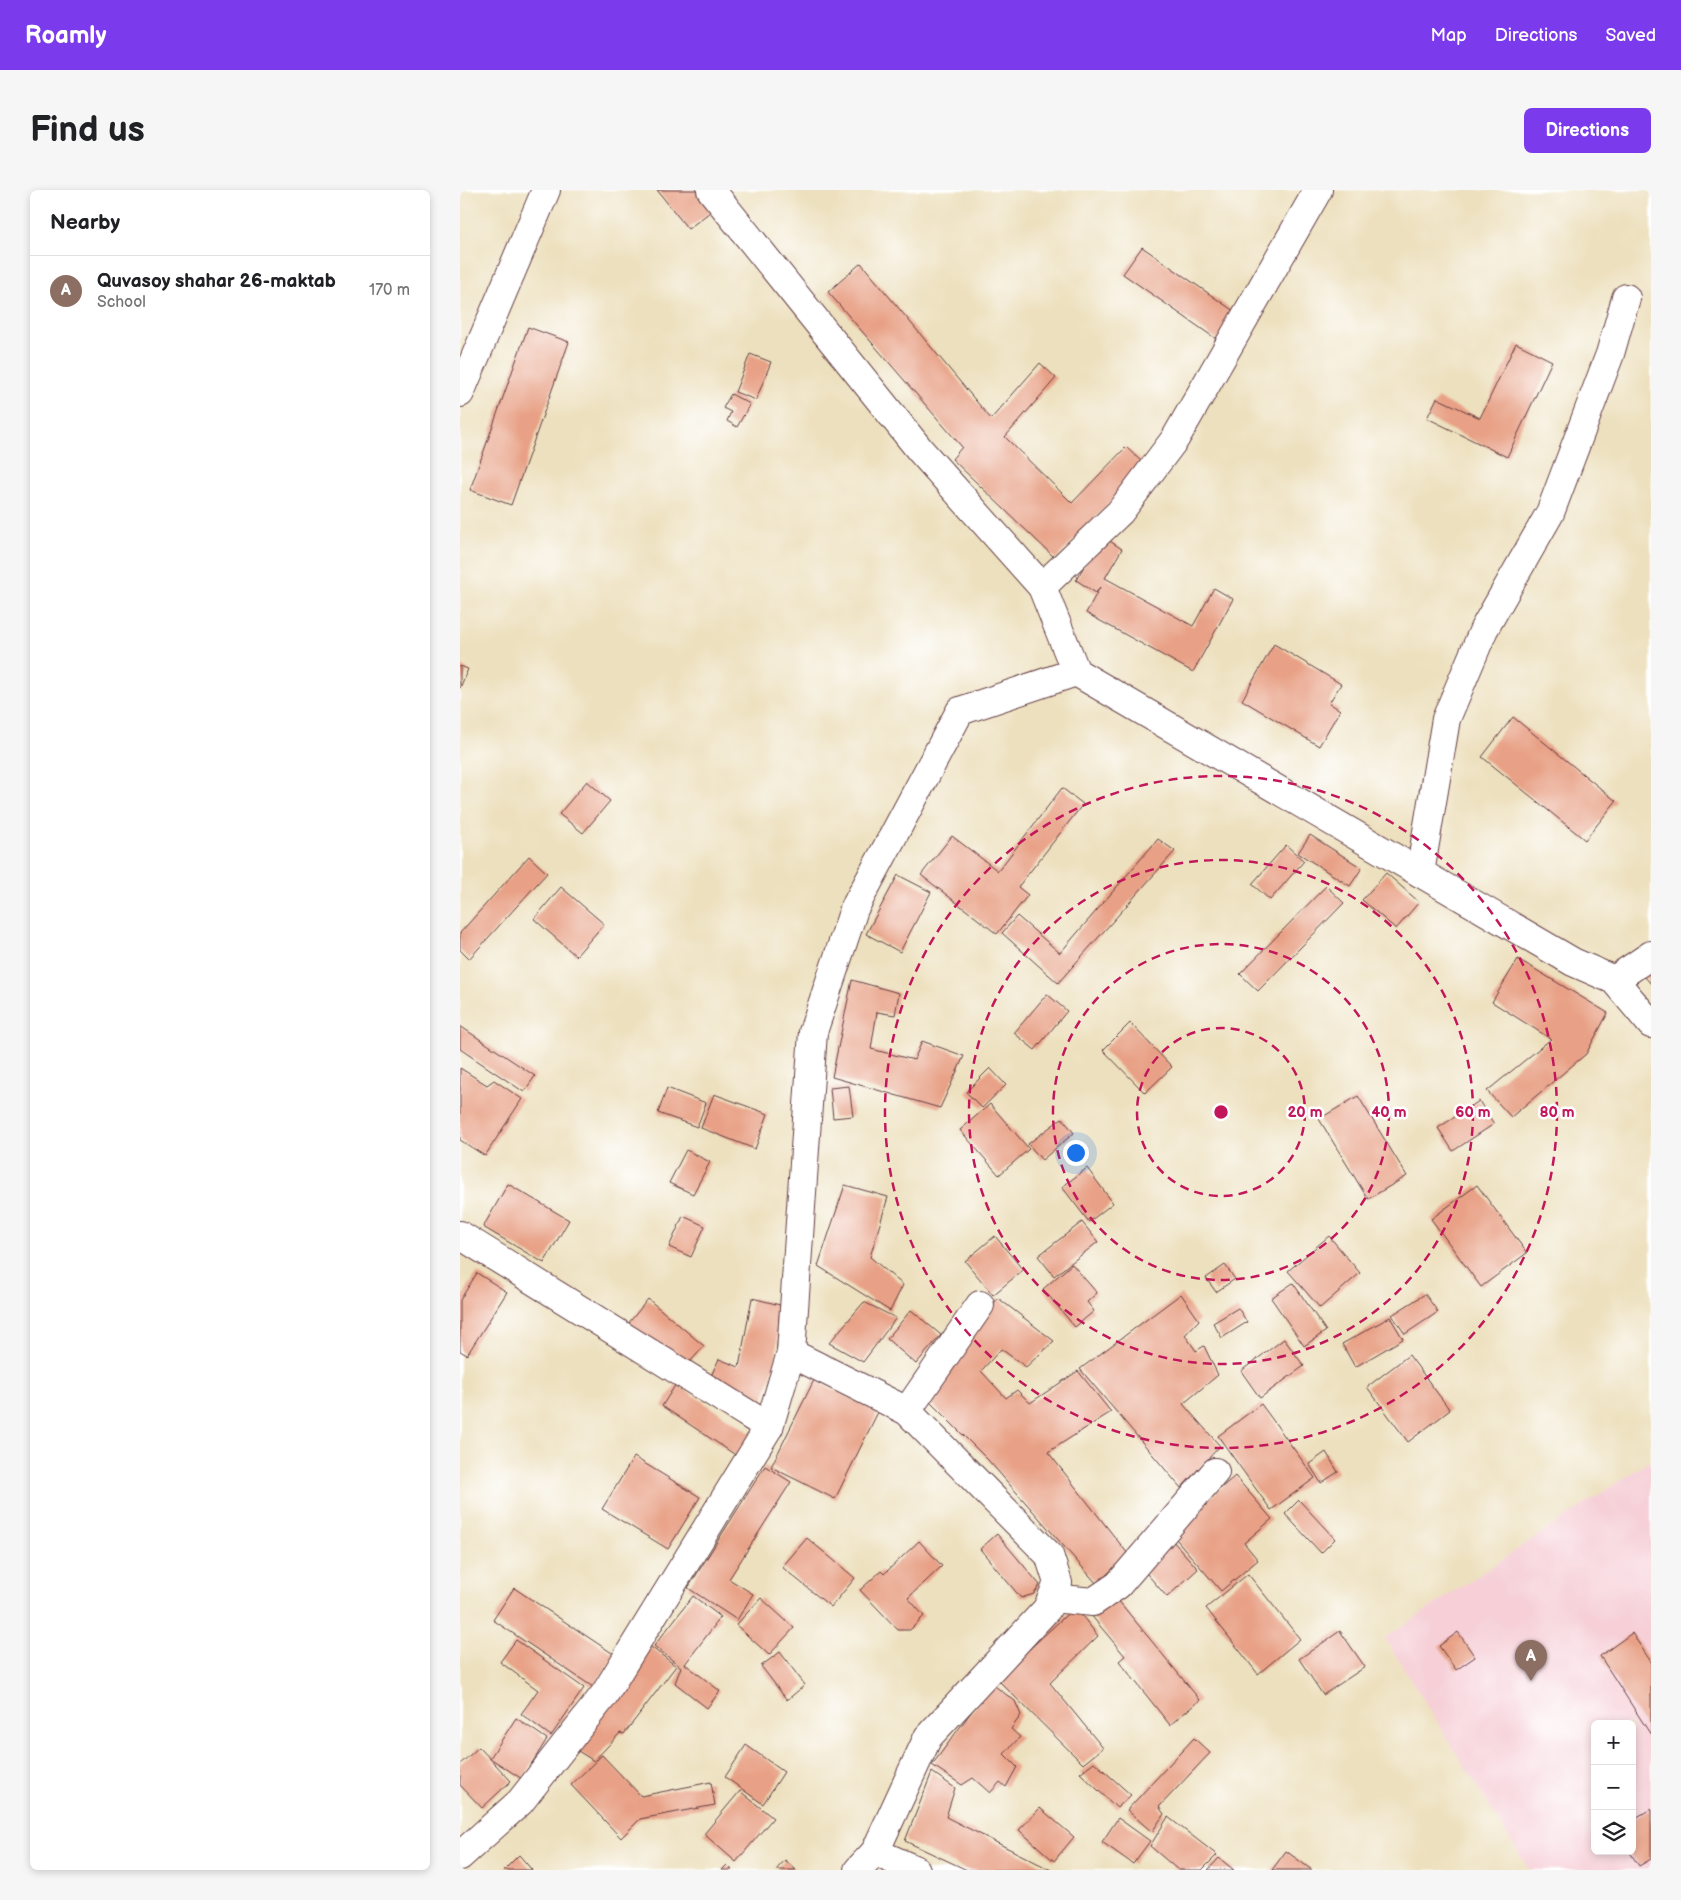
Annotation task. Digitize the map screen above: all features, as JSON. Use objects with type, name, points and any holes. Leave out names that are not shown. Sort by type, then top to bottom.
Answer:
[{"type":"street","points":[[460,393],[546,190]]},
{"type":"street","points":[[711,190],[920,450],[1042,587],[1076,672],[1573,962],[1614,980],[1651,1024]]},
{"type":"street","points":[[1042,587],[1120,512],[1175,440],[1318,190]]},
{"type":"street","points":[[1420,873],[1446,719],[1484,629],[1550,513],[1610,354],[1626,298]]},
{"type":"street","points":[[460,1856],[520,1802],[604,1695],[769,1427],[791,1353],[813,1032],[854,909],[960,711],[1076,672]]},
{"type":"street","points":[[1614,980],[1651,955]]},
{"type":"street","points":[[460,1235],[769,1427]]},
{"type":"street","points":[[907,1411],[980,1305]]},
{"type":"street","points":[[791,1353],[907,1411],[1048,1556],[1058,1583],[1047,1609],[928,1737],[866,1861],[916,1870]]},
{"type":"street","points":[[1052,1598],[1093,1602],[1118,1585],[1215,1472]]},
{"type":"shaded area","points":[[1651,1460],[1651,1870],[1529,1870],[1385,1638]]},
{"type":"building","points":[[657,190],[699,190],[714,209],[688,229]]},
{"type":"building","points":[[1142,247],[1238,314],[1219,341],[1123,274]]},
{"type":"building","points":[[861,263],[991,419],[1040,363],[1056,378],[1005,437],[1072,503],[1126,447],[1145,465],[1056,559],[952,459],[962,447],[828,292]]},
{"type":"building","points":[[528,327],[569,342],[511,505],[470,490]]},
{"type":"building","points":[[1516,343],[1552,361],[1507,457],[1427,418],[1437,398],[1480,418]]},
{"type":"building","points":[[750,354],[771,362],[756,400],[735,392]]},
{"type":"building","points":[[731,394],[750,404],[737,427],[727,421],[731,412],[723,408]]},
{"type":"building","points":[[1102,536],[1122,549],[1105,578],[1193,626],[1214,588],[1233,599],[1193,672],[1086,613],[1100,587],[1096,593],[1076,580]]},
{"type":"building","points":[[1274,644],[1341,684],[1329,703],[1340,710],[1319,746],[1242,700]]},
{"type":"building","points":[[460,666],[468,669],[460,688]]},
{"type":"building","points":[[1513,717],[1616,801],[1585,840],[1482,757]]},
{"type":"building","points":[[587,781],[610,801],[583,833],[559,814]]},
{"type":"building","points":[[1062,788],[1083,804],[1018,887],[1028,895],[997,934],[921,875],[952,836],[998,871]]},
{"type":"building","points":[[1310,835],[1362,868],[1350,886],[1298,853]]},
{"type":"building","points":[[1158,839],[1175,851],[1058,983],[1002,933],[1017,916],[1060,953]]},
{"type":"building","points":[[1286,845],[1304,861],[1270,900],[1252,884]]},
{"type":"building","points":[[529,856],[547,873],[469,959],[460,950],[460,933]]},
{"type":"building","points":[[1386,873],[1419,902],[1396,929],[1362,900]]},
{"type":"building","points":[[898,875],[931,892],[900,952],[866,934]]},
{"type":"building","points":[[1326,886],[1344,903],[1258,991],[1240,974]]},
{"type":"building","points":[[561,887],[604,924],[576,956],[534,919]]},
{"type":"building","points":[[1518,959],[1608,1013],[1586,1054],[1511,1117],[1487,1091],[1551,1039],[1492,1002]]},
{"type":"building","points":[[1651,963],[1651,984],[1640,971]]},
{"type":"building","points":[[852,980],[899,993],[895,1015],[877,1012],[871,1049],[914,1060],[922,1041],[964,1056],[940,1108],[832,1077]]},
{"type":"building","points":[[1047,994],[1067,1011],[1035,1050],[1014,1033]]},
{"type":"building","points":[[1130,1023],[1172,1067],[1145,1093],[1103,1050]]},
{"type":"building","points":[[460,1026],[535,1076],[524,1092],[460,1049]]},
{"type":"building","points":[[460,1068],[487,1085],[494,1080],[522,1099],[485,1156],[460,1140]]},
{"type":"building","points":[[990,1068],[1006,1085],[982,1108],[966,1092]]},
{"type":"building","points":[[849,1086],[853,1116],[833,1118],[830,1088]]},
{"type":"building","points":[[667,1088],[706,1103],[697,1127],[658,1113]]},
{"type":"building","points":[[714,1094],[768,1114],[755,1149],[701,1128]]},
{"type":"building","points":[[1358,1096],[1407,1176],[1368,1199],[1319,1119]]},
{"type":"building","points":[[1479,1101],[1494,1124],[1453,1151],[1438,1128]]},
{"type":"building","points":[[990,1104],[1029,1149],[999,1175],[960,1130]]},
{"type":"building","points":[[1062,1118],[1074,1133],[1042,1160],[1028,1144]]},
{"type":"building","points":[[686,1150],[710,1162],[693,1194],[669,1183]]},
{"type":"building","points":[[1087,1168],[1113,1203],[1089,1222],[1062,1187]]},
{"type":"building","points":[[508,1184],[569,1220],[544,1263],[483,1227]]},
{"type":"building","points":[[845,1185],[888,1197],[870,1257],[903,1285],[890,1311],[818,1266]]},
{"type":"building","points":[[1477,1185],[1527,1253],[1481,1287],[1431,1219]]},
{"type":"building","points":[[683,1216],[705,1226],[691,1257],[669,1247]]},
{"type":"building","points":[[1082,1222],[1098,1242],[1054,1276],[1038,1256]]},
{"type":"building","points":[[995,1236],[1023,1270],[993,1295],[965,1261]]},
{"type":"building","points":[[1329,1236],[1360,1273],[1320,1308],[1288,1271]]},
{"type":"building","points":[[1072,1264],[1097,1293],[1087,1302],[1094,1311],[1075,1327],[1043,1289]]},
{"type":"building","points":[[1225,1265],[1235,1279],[1216,1292],[1206,1278]]},
{"type":"building","points":[[477,1273],[507,1292],[467,1355],[460,1351],[460,1300]]},
{"type":"building","points":[[1293,1283],[1326,1331],[1304,1346],[1271,1298]]},
{"type":"building","points":[[1181,1294],[1199,1320],[1185,1335],[1196,1351],[1204,1346],[1218,1375],[1183,1404],[1220,1446],[1181,1488],[1080,1369]]},
{"type":"building","points":[[1425,1294],[1438,1312],[1405,1334],[1392,1315]]},
{"type":"building","points":[[752,1298],[780,1305],[776,1359],[760,1409],[708,1382],[719,1359],[739,1367]]},
{"type":"building","points":[[998,1298],[1054,1341],[1026,1367],[1001,1349],[981,1371],[1006,1398],[1017,1390],[1030,1403],[1078,1371],[1111,1412],[1048,1452],[1128,1554],[1097,1584],[988,1460],[922,1394]]},
{"type":"building","points":[[648,1299],[704,1346],[683,1370],[628,1324]]},
{"type":"building","points":[[864,1302],[896,1318],[863,1362],[829,1343]]},
{"type":"building","points":[[1238,1308],[1247,1322],[1222,1338],[1213,1323]]},
{"type":"building","points":[[911,1310],[941,1335],[916,1364],[887,1339]]},
{"type":"building","points":[[1390,1317],[1403,1339],[1355,1367],[1342,1344]]},
{"type":"building","points":[[1284,1339],[1304,1366],[1260,1398],[1241,1371]]},
{"type":"building","points":[[1409,1355],[1450,1410],[1408,1442],[1367,1387]]},
{"type":"building","points":[[814,1380],[878,1412],[835,1499],[771,1467]]},
{"type":"building","points":[[676,1384],[752,1434],[737,1456],[662,1406]]},
{"type":"building","points":[[1261,1404],[1315,1478],[1271,1510],[1218,1436]]},
{"type":"building","points":[[1326,1452],[1338,1472],[1321,1483],[1309,1464]]},
{"type":"building","points":[[634,1457],[700,1497],[668,1549],[602,1509]]},
{"type":"building","points":[[765,1466],[791,1482],[729,1579],[753,1594],[737,1620],[688,1588]]},
{"type":"building","points":[[1235,1476],[1272,1519],[1244,1543],[1258,1560],[1221,1591],[1170,1532]]},
{"type":"building","points":[[1299,1500],[1335,1539],[1321,1553],[1285,1514]]},
{"type":"building","points":[[997,1534],[1040,1585],[1034,1594],[1021,1598],[980,1549]]},
{"type":"building","points":[[807,1538],[855,1578],[831,1607],[782,1567]]},
{"type":"building","points":[[1171,1539],[1198,1569],[1167,1597],[1141,1567]]},
{"type":"building","points":[[919,1541],[942,1566],[908,1598],[924,1616],[910,1630],[898,1630],[860,1590],[881,1571],[884,1574]]},
{"type":"building","points":[[1248,1574],[1300,1639],[1258,1674],[1206,1608]]},
{"type":"building","points":[[514,1588],[615,1655],[593,1687],[493,1620]]},
{"type":"building","points":[[1113,1594],[1200,1700],[1170,1725],[1119,1661],[1125,1656],[1090,1614]]},
{"type":"building","points":[[693,1596],[721,1617],[685,1664],[720,1691],[707,1708],[675,1683],[681,1667],[654,1646]]},
{"type":"building","points":[[761,1598],[794,1628],[769,1655],[736,1625]]},
{"type":"building","points":[[1075,1607],[1098,1636],[1050,1683],[1103,1748],[1083,1764],[997,1679]]},
{"type":"building","points":[[1340,1631],[1365,1667],[1323,1695],[1299,1659]]},
{"type":"building","points":[[1458,1632],[1475,1657],[1456,1670],[1439,1646]]},
{"type":"building","points":[[1632,1633],[1651,1662],[1651,1735],[1600,1656]]},
{"type":"building","points":[[516,1640],[584,1688],[551,1736],[521,1714],[538,1690],[500,1662]]},
{"type":"building","points":[[647,1644],[676,1666],[624,1734],[620,1733],[594,1761],[570,1746]]},
{"type":"building","points":[[780,1652],[805,1685],[787,1700],[761,1666]]},
{"type":"building","points":[[992,1684],[1015,1701],[1021,1715],[1011,1729],[1020,1737],[1004,1754],[1017,1767],[1006,1787],[1000,1782],[990,1793],[973,1778],[962,1785],[932,1765]]},
{"type":"building","points":[[516,1718],[547,1739],[522,1779],[490,1758]]},
{"type":"building","points":[[1194,1738],[1210,1753],[1159,1807],[1164,1814],[1152,1832],[1127,1810]]},
{"type":"building","points":[[746,1745],[784,1772],[763,1804],[725,1777]]},
{"type":"building","points":[[479,1747],[511,1781],[482,1808],[460,1785],[460,1764]]},
{"type":"building","points":[[602,1755],[641,1796],[711,1782],[715,1805],[640,1819],[621,1838],[571,1785]]},
{"type":"building","points":[[1094,1762],[1131,1795],[1117,1808],[1080,1773]]},
{"type":"building","points":[[932,1772],[955,1788],[946,1817],[1051,1870],[967,1870],[905,1841]]},
{"type":"building","points":[[740,1791],[773,1818],[736,1862],[704,1834]]},
{"type":"building","points":[[1040,1808],[1074,1837],[1054,1861],[1019,1830]]},
{"type":"building","points":[[1651,1809],[1651,1859],[1639,1866],[1632,1855],[1636,1855],[1636,1818]]},
{"type":"building","points":[[1168,1817],[1217,1855],[1202,1870],[1178,1870],[1150,1846]]},
{"type":"building","points":[[1118,1818],[1150,1841],[1133,1864],[1102,1842]]},
{"type":"building","points":[[1286,1851],[1312,1870],[1272,1870]]},
{"type":"building","points":[[519,1855],[532,1870],[504,1870]]},
{"type":"building","points":[[1219,1858],[1234,1870],[1208,1870]]},
{"type":"building","points":[[785,1860],[796,1870],[776,1870]]},
{"type":"building","points":[[727,1865],[732,1870],[722,1870]]},
{"type":"place","name":"Quvasoy shahar 26-maktab","points":[[1531,1681]]}]
